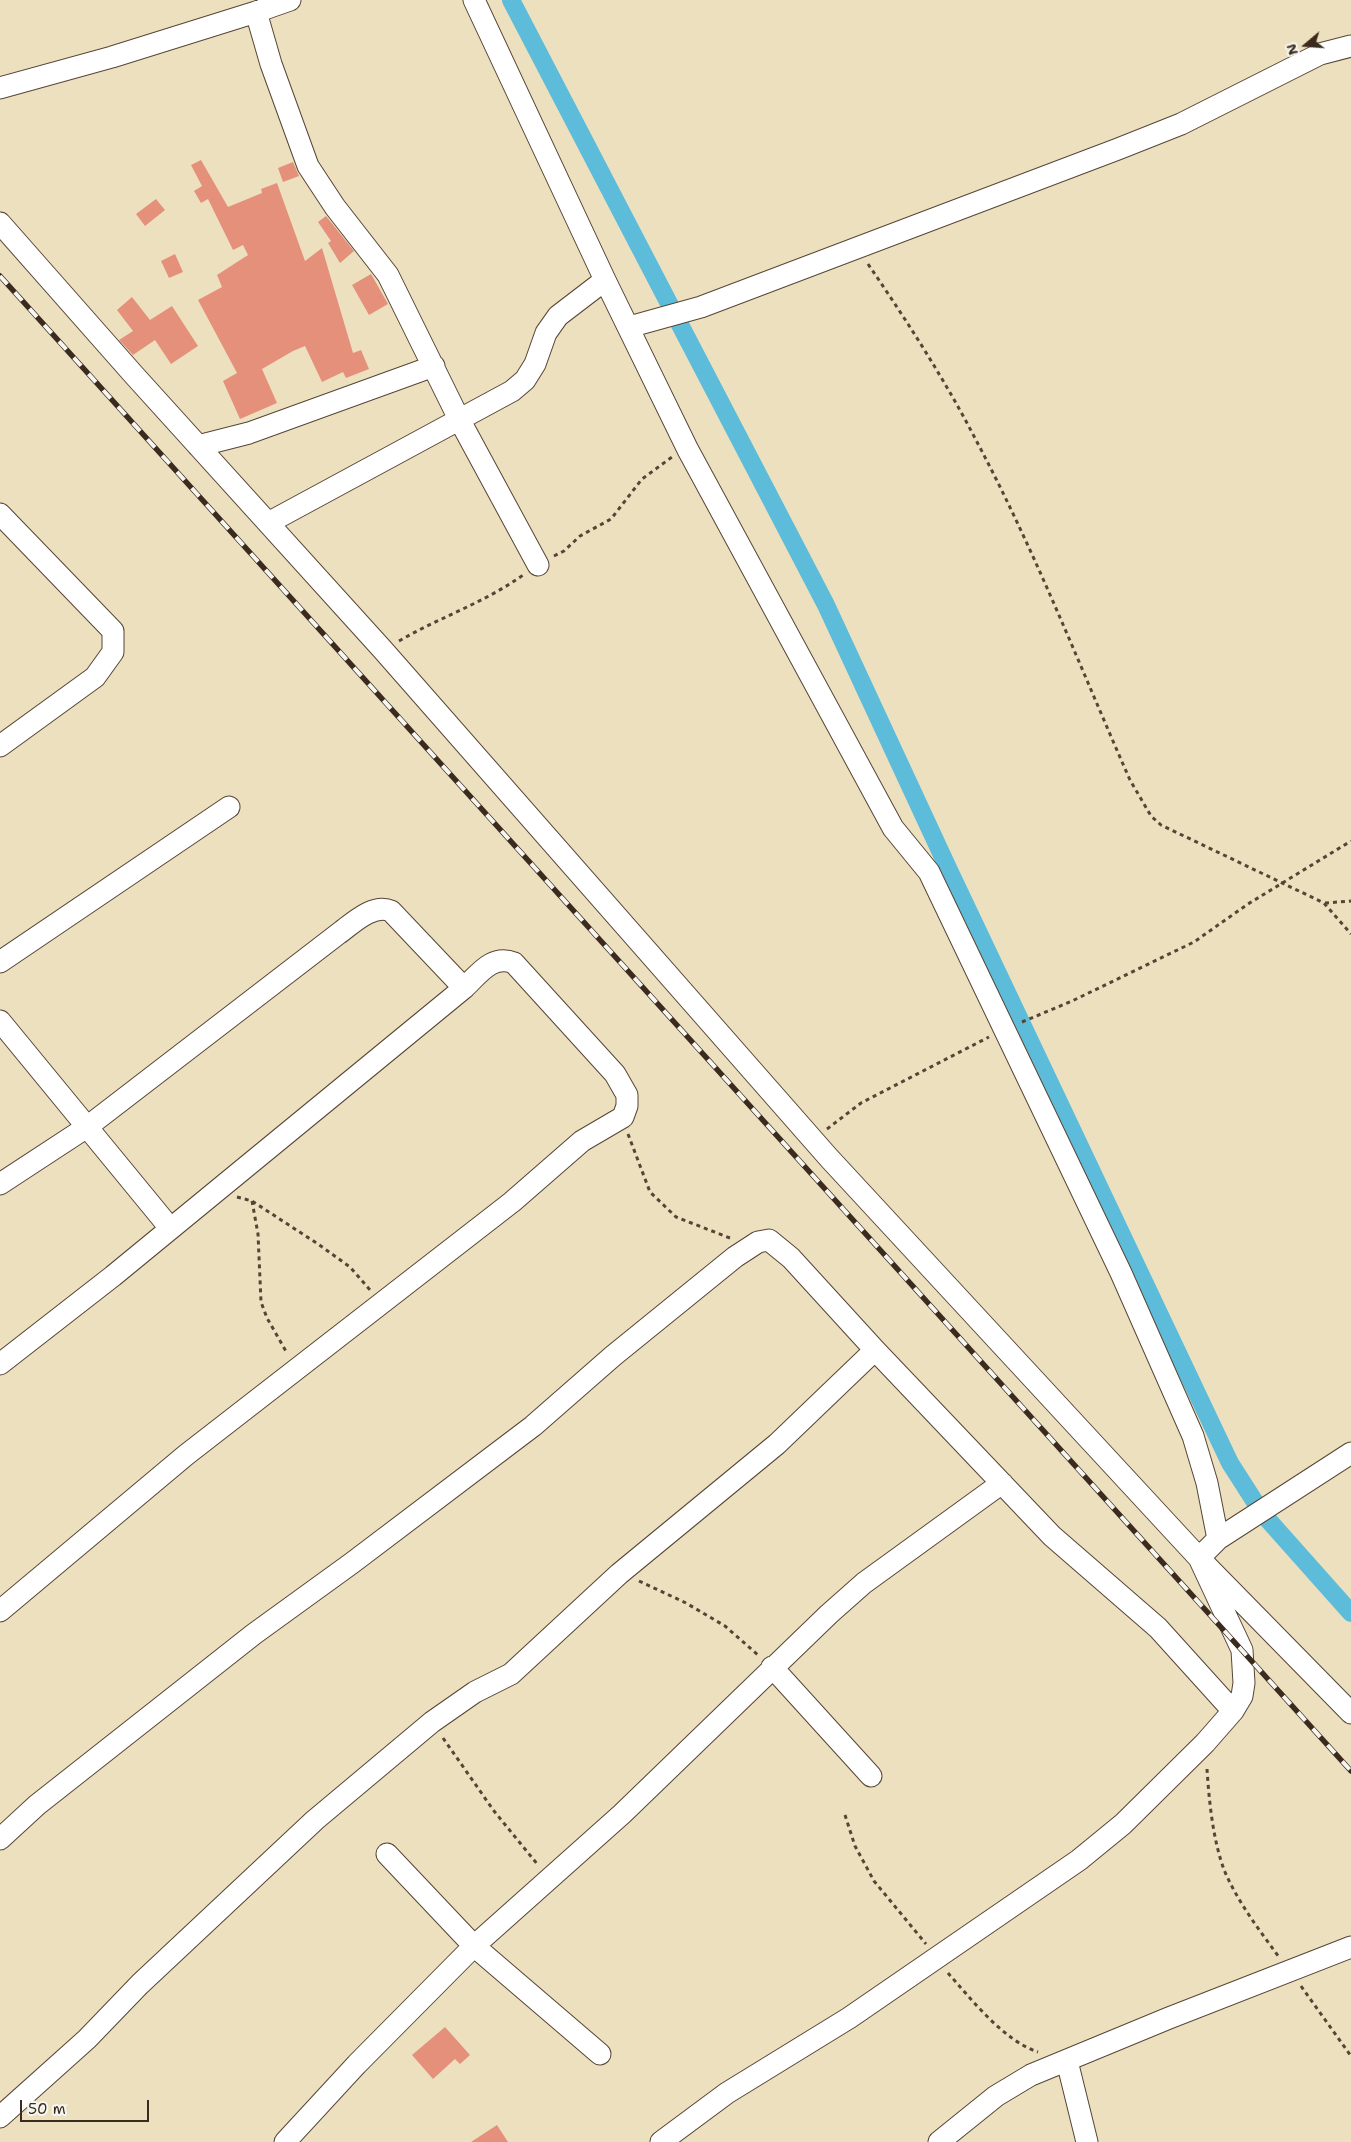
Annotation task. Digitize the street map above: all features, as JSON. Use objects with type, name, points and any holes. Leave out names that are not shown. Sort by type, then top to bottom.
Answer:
[{"type":"street","points":[[0,88],[112,57],[264,6],[290,0]]},
{"type":"street","points":[[474,0],[605,280],[688,450],[888,820],[903,842],[920,859],[929,872],[1005,1029],[1121,1273],[1193,1436],[1207,1483],[1218,1539]]},
{"type":"street","points":[[264,6],[271,64],[308,166],[335,207],[388,275],[459,419],[538,565]]},
{"type":"street","points":[[629,327],[701,307],[858,249],[1181,124],[1320,54],[1351,46]]},
{"type":"street","points":[[0,223],[198,446],[383,650],[813,1140],[1018,1365],[1199,1558],[1351,1713]]},
{"type":"street","points":[[268,522],[494,402],[525,380],[535,364],[546,333],[555,320],[605,280]]},
{"type":"street","points":[[198,446],[249,433],[434,366]]},
{"type":"street","points":[[0,746],[95,677],[114,652],[112,631],[1,516]]},
{"type":"street","points":[[0,962],[230,807]]},
{"type":"street","points":[[0,1184],[87,1127],[362,916],[382,908],[391,911],[464,988]]},
{"type":"street","points":[[0,1364],[113,1276],[307,1115],[392,1048],[464,988],[490,963],[506,960],[514,963],[616,1074],[627,1095],[627,1106],[623,1116],[582,1141],[512,1202],[303,1366],[178,1461],[0,1611]]},
{"type":"street","points":[[0,1021],[170,1228]]},
{"type":"street","points":[[0,1839],[37,1806],[254,1634],[368,1551],[533,1426],[613,1356],[752,1245],[769,1240],[778,1245],[1052,1536],[1158,1628],[1233,1711]]},
{"type":"street","points":[[0,2117],[87,2039],[140,1984],[322,1814],[432,1722],[475,1692],[512,1674],[619,1574],[777,1444],[875,1350]]},
{"type":"street","points":[[1199,1558],[1218,1539],[1351,1453]]},
{"type":"street","points":[[285,2142],[357,2064],[474,1946],[669,1769],[772,1667],[864,1583],[1002,1483]]},
{"type":"street","points":[[675,2138],[727,2093],[849,2018],[1102,1842],[1205,1743],[1233,1711],[1244,1690],[1242,1650],[1199,1558]]},
{"type":"street","points":[[772,1667],[871,1776]]},
{"type":"street","points":[[387,1854],[474,1946],[600,2054]]},
{"type":"street","points":[[939,2142],[1010,2086],[1169,2018],[1351,1947]]},
{"type":"street","points":[[1067,2062],[1087,2142]]},
{"type":"path","points":[[858,249],[924,350],[977,443],[1029,550],[1130,780],[1151,816],[1173,832],[1238,860],[1324,903],[1351,934]]},
{"type":"path","points":[[813,1140],[861,1102],[1005,1029],[1072,1001],[1194,942],[1282,883],[1351,841]]},
{"type":"path","points":[[1324,903],[1351,901]]},
{"type":"path","points":[[623,1116],[633,1150],[650,1192],[676,1217],[752,1245]]},
{"type":"path","points":[[216,1192],[252,1201],[350,1267],[382,1303]]},
{"type":"path","points":[[252,1201],[258,1234],[261,1302],[267,1318],[288,1355],[303,1366]]},
{"type":"path","points":[[619,1574],[686,1603],[725,1626],[772,1667]]},
{"type":"path","points":[[432,1722],[494,1811],[550,1879]]},
{"type":"path","points":[[1205,1743],[1209,1809],[1225,1871],[1255,1925],[1351,2056]]},
{"type":"path","points":[[845,1816],[855,1846],[874,1882],[977,2007],[1024,2048],[1067,2062]]},
{"type":"building","points":[[201,160],[228,207],[262,193],[261,189],[277,183],[305,261],[322,248],[353,353],[361,350],[369,369],[346,378],[343,372],[322,382],[305,346],[262,369],[277,403],[240,419],[223,381],[237,373],[198,300],[222,287],[217,275],[248,255],[243,245],[233,250],[208,199],[201,203],[194,191],[202,186],[191,165]]},
{"type":"building","points":[[293,162],[299,176],[283,182],[278,168]]},
{"type":"building","points":[[156,199],[165,210],[145,226],[136,214]]},
{"type":"building","points":[[326,216],[354,251],[340,263],[328,243],[331,241],[318,222]]},
{"type":"building","points":[[175,254],[183,272],[169,278],[161,261]]},
{"type":"building","points":[[371,274],[388,304],[369,315],[352,285]]},
{"type":"building","points":[[132,297],[150,320],[172,306],[198,346],[171,364],[155,340],[133,355],[119,340],[133,331],[117,310]]},
{"type":"building","points":[[445,2027],[470,2055],[460,2064],[455,2059],[433,2079],[412,2055]]},
{"type":"building","points":[[497,2125],[508,2142],[471,2142]]},
{"type":"waterway","points":[[511,0],[826,605],[948,868],[1230,1463],[1262,1513],[1351,1613]]},
{"type":"railway","points":[[0,276],[1351,1771]]}]
